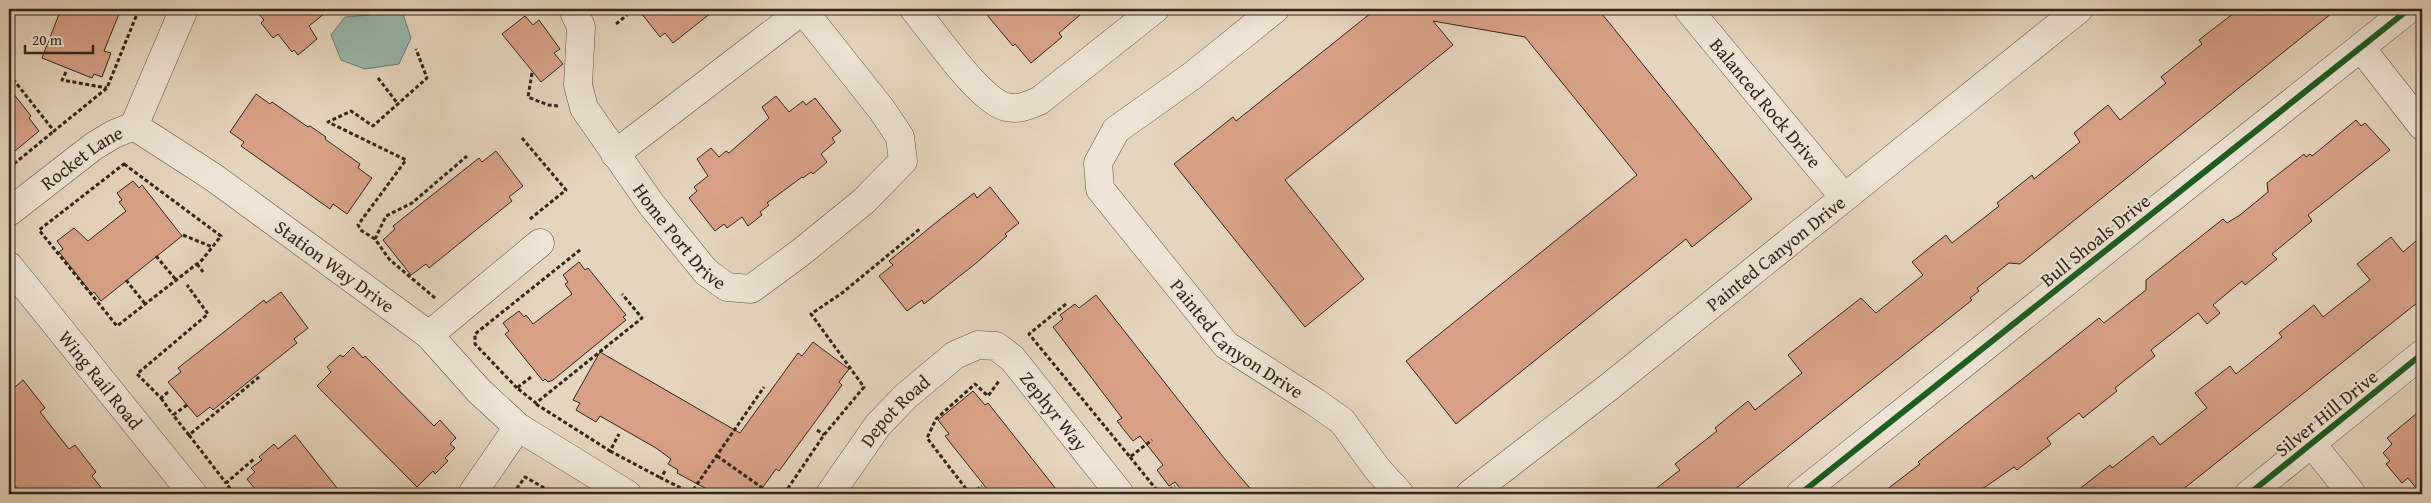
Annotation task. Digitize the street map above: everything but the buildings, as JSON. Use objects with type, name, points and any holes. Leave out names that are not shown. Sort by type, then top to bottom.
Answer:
[{"type":"street","points":[[134,126],[184,9]]},
{"type":"street","name":"Home Port Drive","points":[[573,9],[581,27],[578,85],[584,108],[651,204],[706,272],[727,287],[751,289],[800,253],[864,201],[903,161],[900,137],[882,110],[803,10]]},
{"type":"street","points":[[914,9],[977,88],[1004,107],[1020,109],[1039,101],[1155,9]]},
{"type":"street","name":"Painted Canyon Drive","points":[[1275,9],[1192,76],[1116,130],[1098,163],[1100,189],[1226,345],[1316,402],[1342,422],[1378,470],[1400,494]]},
{"type":"street","name":"Balanced Rock Drive","points":[[1688,9],[1844,197]]},
{"type":"street","name":"Painted Canyon Drive","points":[[1470,494],[1609,387],[2079,9]]},
{"type":"street","name":"Bull Shoals Drive","points":[[1800,494],[2409,9]]},
{"type":"street","points":[[615,154],[803,10]]},
{"type":"street","points":[[2360,48],[2422,126]]},
{"type":"street","name":"Rocket Lane","points":[[9,212],[94,146],[114,134],[134,126]]},
{"type":"street","name":"Station Way Drive","points":[[134,126],[213,177],[429,335],[479,391],[518,427],[627,494]]},
{"type":"street","points":[[429,335],[534,231]]},
{"type":"street","name":"Wing Rail Road","points":[[9,266],[193,494]]},
{"type":"street","name":"Depot Road","points":[[830,494],[878,425],[906,396],[955,355],[978,345]]},
{"type":"street","name":"Zephyr Way","points":[[978,345],[996,346],[1012,358],[1120,494]]},
{"type":"street","name":"Silver Hill Drive","points":[[2249,494],[2422,354]]},
{"type":"street","points":[[472,494],[518,427]]},
{"type":"street","points":[[2312,444],[2352,494]]},
{"type":"path","points":[[9,168],[108,88],[139,9]]},
{"type":"path","points":[[616,24],[627,15]]},
{"type":"path","points":[[416,49],[427,78],[373,126],[350,111],[328,122],[406,160],[358,225],[362,231],[375,239],[389,259],[434,299],[440,294]]},
{"type":"path","points":[[66,72],[62,80],[108,88]]},
{"type":"path","points":[[532,73],[528,97],[548,106],[584,108]]},
{"type":"path","points":[[9,74],[54,131]]},
{"type":"path","points":[[378,78],[398,104]]},
{"type":"path","points":[[522,138],[566,190],[534,231]]},
{"type":"path","points":[[375,239],[386,216],[412,203],[467,156]]},
{"type":"path","points":[[124,164],[221,236],[212,247],[197,264],[177,281],[117,326],[39,230],[124,164]]},
{"type":"path","points":[[784,494],[824,435],[864,388],[811,314],[842,293],[920,228]]},
{"type":"path","points":[[183,235],[212,247]]},
{"type":"path","points":[[580,250],[474,334],[475,344],[517,388],[536,403],[610,451],[690,493],[764,387]]},
{"type":"path","points":[[156,256],[177,281]]},
{"type":"path","points":[[197,264],[203,272]]},
{"type":"path","points":[[126,280],[146,305]]},
{"type":"path","points":[[187,285],[208,314],[137,374],[161,398],[234,494]]},
{"type":"path","points":[[536,403],[642,318],[622,294]]},
{"type":"path","points":[[1066,304],[1029,334],[1160,494]]},
{"type":"path","points":[[190,435],[258,377]]},
{"type":"path","points":[[517,388],[531,377]]},
{"type":"path","points":[[975,384],[936,419],[927,438],[971,494],[982,486]]},
{"type":"path","points":[[161,398],[168,392]]},
{"type":"path","points":[[173,415],[187,405]]},
{"type":"path","points":[[817,430],[824,435]]},
{"type":"path","points":[[610,451],[618,434]]},
{"type":"path","points":[[1130,458],[1152,440]]},
{"type":"path","points":[[717,456],[771,494]]},
{"type":"path","points":[[226,483],[254,459]]},
{"type":"path","points":[[661,478],[665,471]]},
{"type":"path","points":[[513,494],[525,477],[554,494]]},
{"type":"path","points":[[1164,494],[1175,486]]},
{"type":"path","points":[[882,490],[889,494]]},
{"type":"shaded area","points":[[375,9],[399,9],[402,11],[411,38],[399,64],[365,69],[341,60],[331,35],[345,17],[370,15]]},
{"type":"cycle path","points":[[1800,494],[2409,9]]},
{"type":"cycle path","points":[[2249,494],[2422,354]]}]
